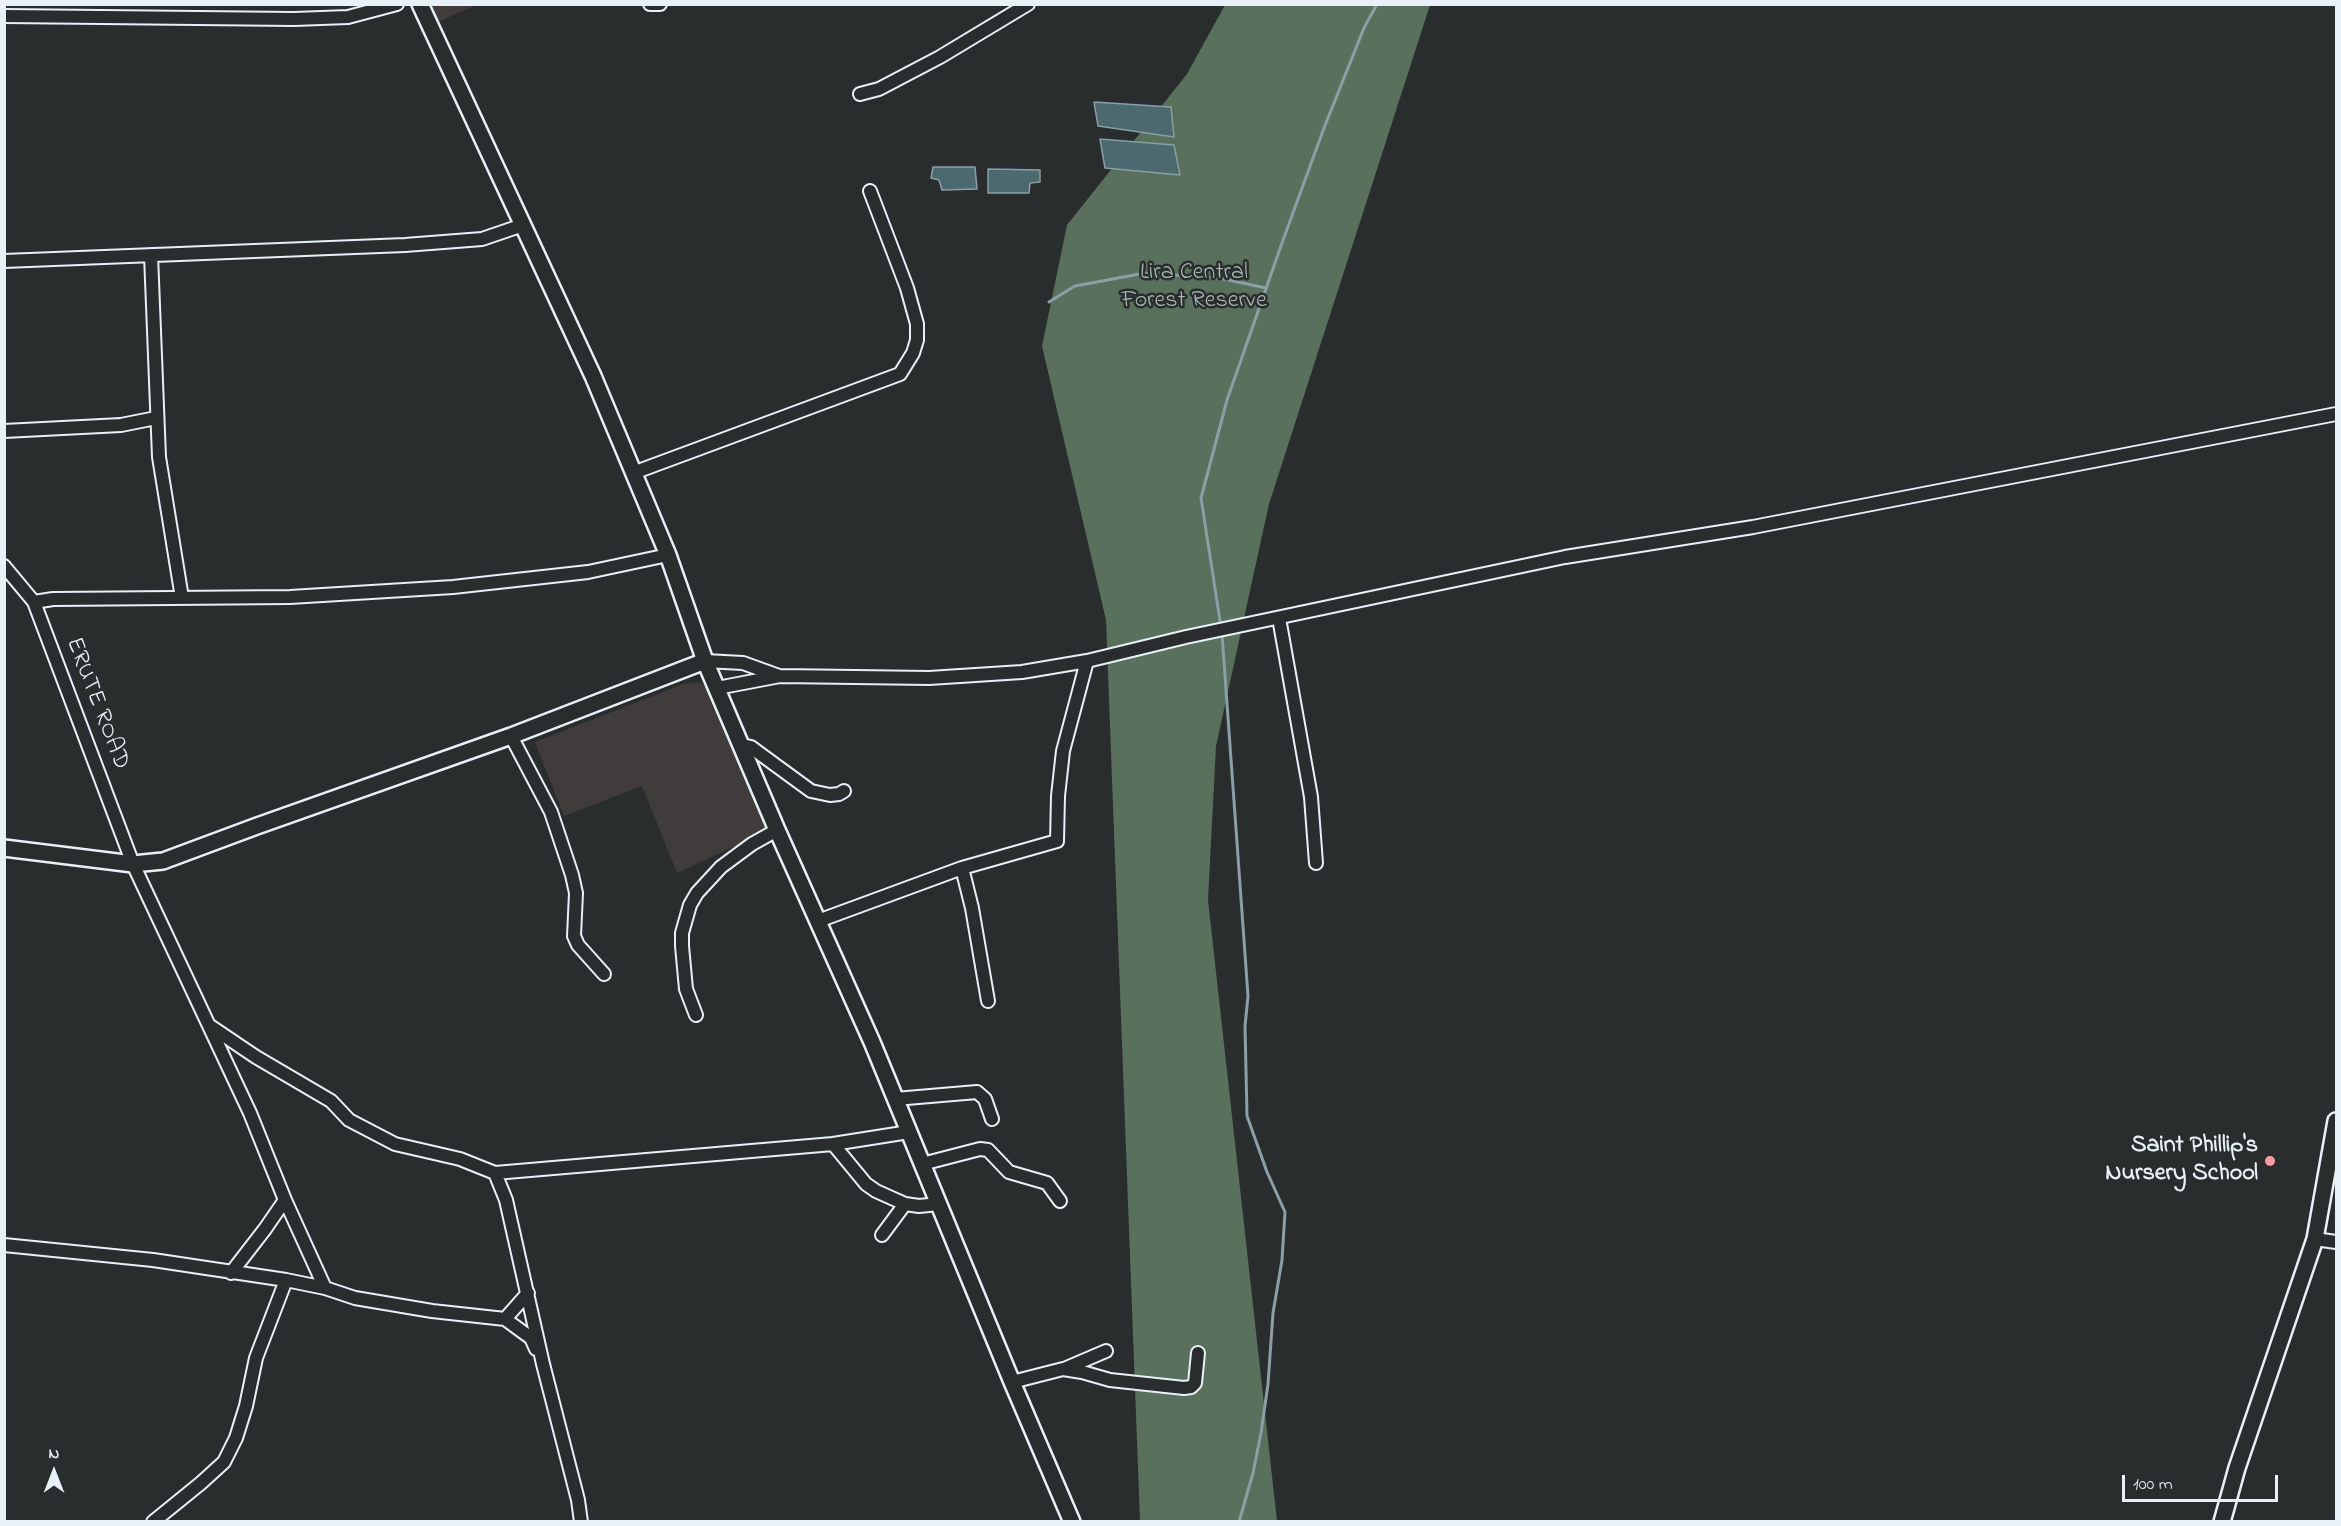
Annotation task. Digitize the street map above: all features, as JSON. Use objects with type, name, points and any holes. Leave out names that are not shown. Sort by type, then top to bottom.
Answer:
[{"type":"street","points":[[4,16],[294,19],[348,17],[397,4]]},
{"type":"street","points":[[420,4],[593,376],[668,555],[705,661],[777,830],[872,1042],[1012,1382],[1072,1521]]},
{"type":"street","points":[[650,4],[660,4]]},
{"type":"street","points":[[860,94],[879,89],[1028,4]]},
{"type":"street","points":[[633,473],[900,374],[914,353],[917,324],[907,288],[870,191]]},
{"type":"street","points":[[4,261],[266,252],[449,242],[482,239],[523,225]]},
{"type":"street","points":[[151,255],[159,457],[182,598]]},
{"type":"street","points":[[717,688],[780,676],[962,677],[1022,672],[1087,661],[1565,557],[1722,533],[2337,414]]},
{"type":"street","points":[[4,431],[122,425],[156,418]]},
{"type":"street","points":[[34,602],[53,599],[290,597],[509,583],[588,572],[668,555]]},
{"type":"street","name":"ERUTE ROAD","points":[[4,566],[34,602],[133,864],[250,1113],[285,1200],[325,1288]]},
{"type":"street","points":[[1280,618],[1311,797],[1316,863]]},
{"type":"street","points":[[4,848],[133,864],[163,861],[511,736],[705,661],[743,663],[780,676]]},
{"type":"street","points":[[818,921],[962,868],[1057,841],[1058,796],[1063,751],[1087,661]]},
{"type":"street","points":[[511,736],[550,812],[572,875],[576,893],[574,936],[578,945],[604,974]]},
{"type":"street","points":[[742,745],[751,747],[811,792],[830,795],[844,791]]},
{"type":"street","points":[[696,1015],[686,989],[682,946],[682,933],[690,905],[697,893],[721,867],[752,844],[777,830]]},
{"type":"street","points":[[962,868],[971,902],[988,1001]]},
{"type":"street","points":[[209,1025],[256,1057],[331,1101],[349,1120],[395,1144],[460,1159],[495,1173],[833,1144],[909,1132]]},
{"type":"street","points":[[895,1099],[977,1092],[985,1099],[992,1119]]},
{"type":"street","points":[[2222,1521],[2237,1468],[2315,1239],[2337,1121]]},
{"type":"street","points":[[833,1144],[866,1184],[905,1204],[919,1206],[939,1204]]},
{"type":"street","points":[[922,1164],[985,1149],[1010,1172],[1047,1183],[1060,1202]]},
{"type":"street","points":[[495,1173],[506,1200],[581,1521]]},
{"type":"street","points":[[231,1273],[266,1229],[285,1200]]},
{"type":"street","points":[[882,1235],[905,1204]]},
{"type":"street","points":[[2315,1239],[2337,1242]]},
{"type":"street","points":[[4,1245],[153,1260],[286,1280],[325,1288],[356,1298],[432,1311],[505,1319],[531,1338],[543,1364]]},
{"type":"street","points":[[153,1521],[224,1462],[236,1438],[246,1406],[256,1358],[286,1280]]},
{"type":"street","points":[[505,1319],[528,1293]]},
{"type":"street","points":[[1012,1382],[1063,1369],[1106,1351]]},
{"type":"street","points":[[1063,1369],[1110,1380],[1185,1388],[1195,1383],[1198,1353]]},
{"type":"shaded area","points":[[430,5],[476,5],[438,22]]},
{"type":"shaded area","points":[[696,682],[707,685],[715,691],[774,828],[677,873],[642,786],[564,816],[535,742],[683,684]]},
{"type":"green space","name":"Lira Central Forest Reserve","points":[[1225,5],[1430,5],[1269,504],[1216,746],[1208,900],[1277,1521],[1140,1521],[1106,620],[1042,346],[1067,225],[1187,74]]},
{"type":"water","points":[[1094,102],[1171,107],[1174,137],[1098,126]]},
{"type":"water","points":[[1100,139],[1174,145],[1180,175],[1105,168]]},
{"type":"water","points":[[933,167],[975,167],[977,189],[942,190],[939,180],[931,178]]},
{"type":"water","points":[[988,169],[1040,170],[1040,182],[1030,183],[1029,193],[988,193]]},
{"type":"waterway","points":[[1221,627],[1201,498],[1227,400],[1282,243],[1324,128],[1364,28],[1377,4]]},
{"type":"waterway","points":[[1049,302],[1075,286],[1145,273],[1219,278],[1266,288]]},
{"type":"waterway","points":[[1222,634],[1248,996],[1245,1026],[1247,1116],[1267,1172],[1285,1212],[1282,1260],[1273,1313],[1268,1384],[1261,1433],[1253,1473],[1239,1522]]},
{"type":"place","name":"Saint Phillip's Nursery School","points":[[2270,1161]]}]
